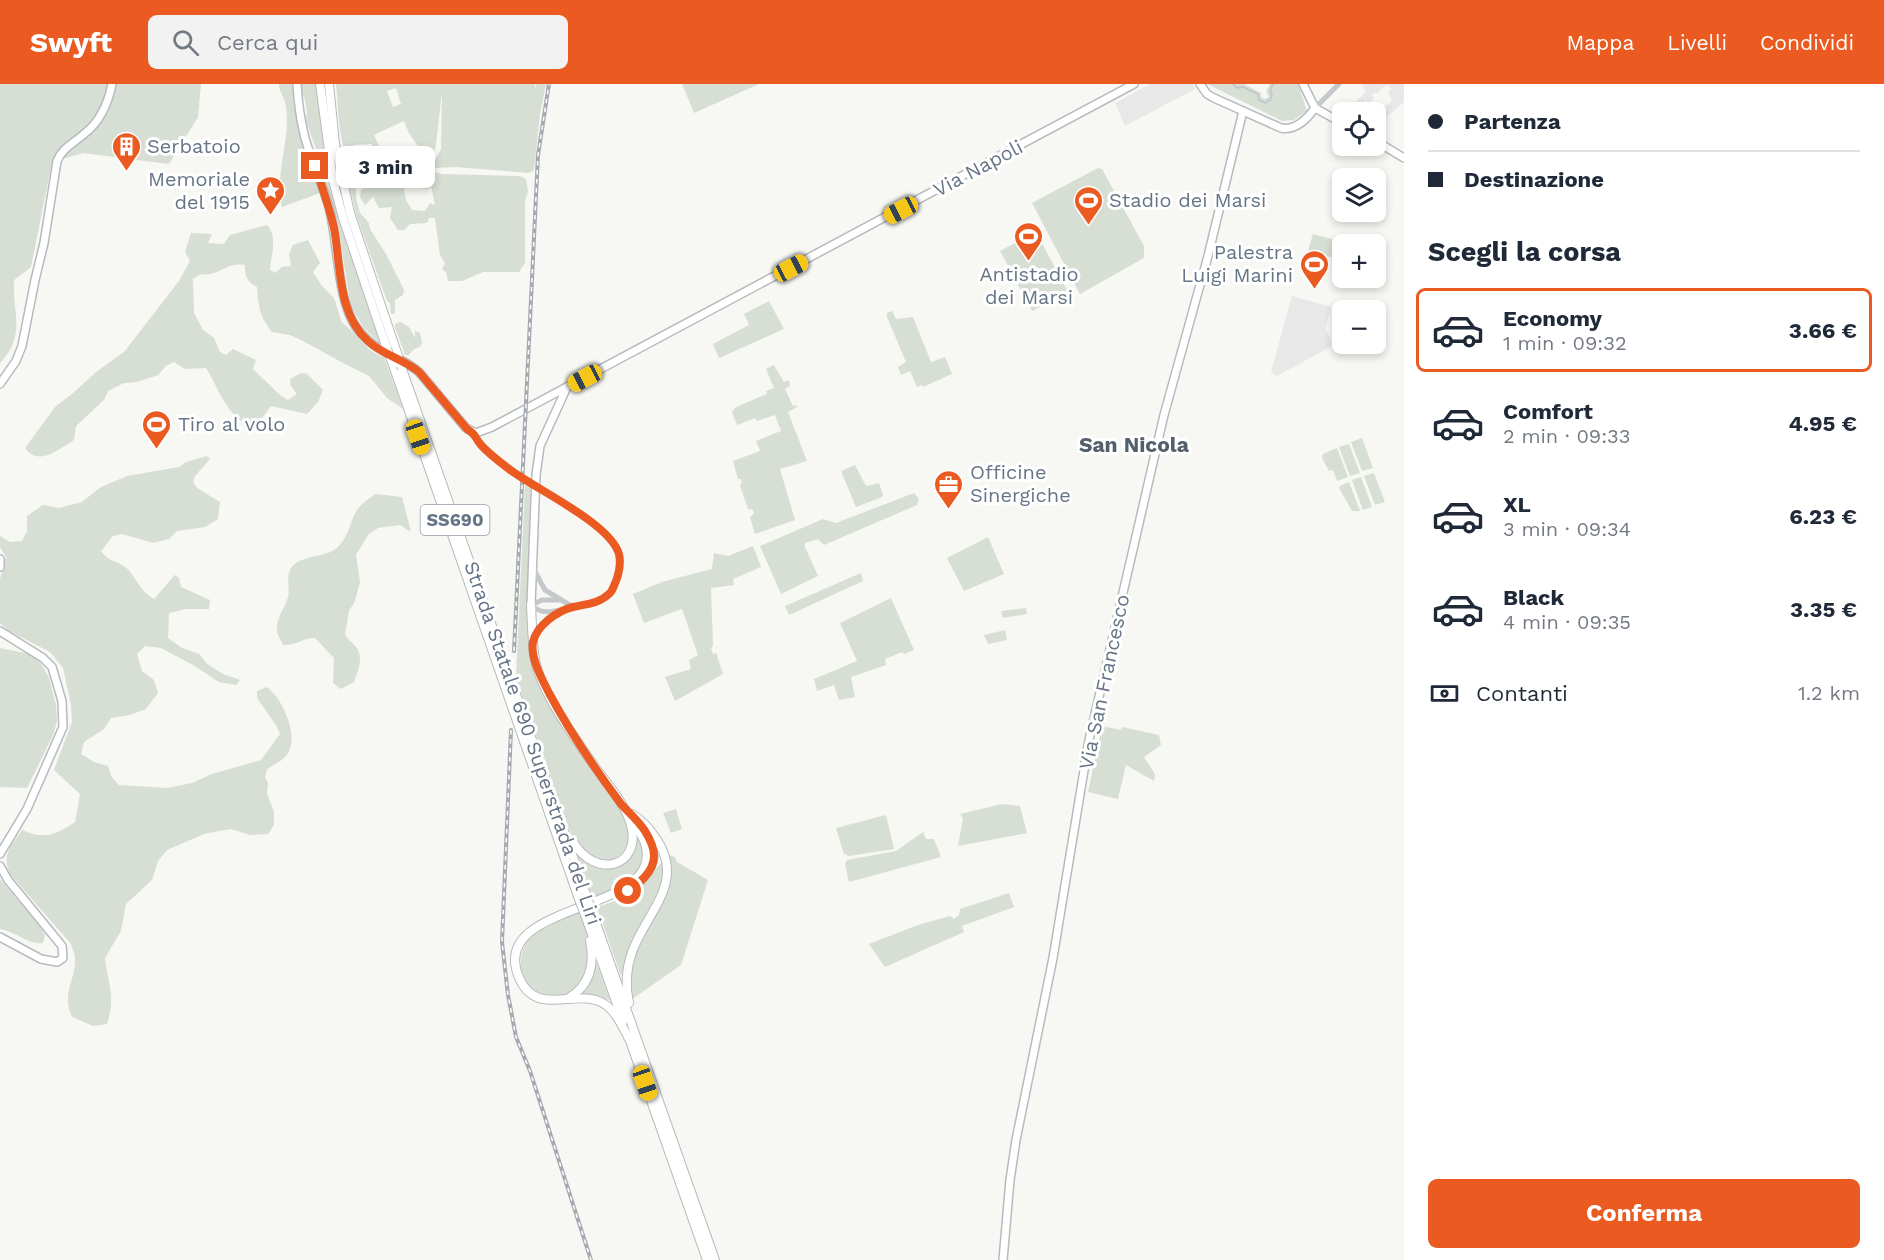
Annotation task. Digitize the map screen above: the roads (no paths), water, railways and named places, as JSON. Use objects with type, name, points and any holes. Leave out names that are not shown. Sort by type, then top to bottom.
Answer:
[{"type":"highway","name":"Strada Statale 690 Superstrada del Liri","points":[[320,84],[326,139],[343,218],[393,365],[407,393]]},
{"type":"highway","name":"Strada Statale 690 Superstrada del Liri","points":[[328,84],[335,144],[350,213],[397,353],[407,393],[581,904],[588,911],[639,1042],[715,1260]]},
{"type":"highway","points":[[531,605],[535,660],[541,679],[575,738],[623,806],[644,830],[652,845],[654,858],[651,867],[640,882],[625,893],[596,905],[581,904],[530,932],[521,941],[516,957],[517,974],[530,993],[544,1000],[593,1000],[607,1006],[614,1013],[629,1039]]},
{"type":"highway","name":"Strada Statale 690 Superstrada del Liri","points":[[495,650],[558,812],[581,904]]},
{"type":"highway","points":[[558,812],[579,851],[593,862],[604,865],[620,861],[630,848],[633,836],[630,815]]},
{"type":"highway","points":[[630,815],[641,820],[659,843],[668,867],[665,887],[634,947],[627,971],[627,994],[639,1042]]},
{"type":"highway","name":"Strada Statale 690 Superstrada del Liri","points":[[588,911],[629,1039],[707,1260]]},
{"type":"highway","points":[[567,999],[584,985],[592,965],[588,911]]},
{"type":"main road","points":[[0,384],[16,361],[22,346],[34,280],[44,243],[57,161],[62,151],[87,133],[98,120],[109,98],[112,84]]},
{"type":"main road","points":[[297,84],[304,134],[329,207],[345,298],[355,325],[367,340],[380,350],[410,364],[419,372],[467,429],[474,432]]},
{"type":"main road","name":"Via Napoli","points":[[474,432],[486,430],[1134,84]]},
{"type":"main road","points":[[1200,84],[1207,94],[1214,98],[1287,129],[1296,126],[1315,108]]},
{"type":"main road","points":[[1303,84],[1315,108],[1332,117]]},
{"type":"main road","name":"Via San Francesco","points":[[1003,1260],[1016,1140],[1053,958],[1094,718],[1164,415],[1209,253],[1244,111]]},
{"type":"main road","points":[[1386,147],[1404,158]]},
{"type":"main road","points":[[531,605],[536,475],[540,446],[567,387]]},
{"type":"main road","points":[[0,559],[0,567]]},
{"type":"main road","points":[[0,631],[48,662],[57,678],[63,701],[64,719],[63,727],[27,809],[0,854]]},
{"type":"main road","points":[[0,866],[8,880],[62,946],[63,958],[57,962],[48,961],[0,937]]},
{"type":"street","points":[[1315,108],[1339,84]]},
{"type":"street","points":[[474,432],[484,448],[509,469],[592,522],[609,538],[618,553],[618,575],[611,592],[601,600],[588,605],[548,612],[537,610],[531,605],[542,600],[559,600]]},
{"type":"street","points":[[532,564],[545,591],[573,607]]},
{"type":"street","points":[[533,642],[544,624],[560,611]]},
{"type":"waterway","points":[[1233,84],[1237,88],[1243,87],[1258,94],[1259,100],[1265,103],[1270,100],[1273,84]]},
{"type":"railway","points":[[514,651],[538,155],[549,84]]},
{"type":"railway","points":[[511,730],[502,942],[508,995],[516,1037],[530,1071],[591,1260]]},
{"type":"place","name":"Serbatoio","points":[[126,172]]},
{"type":"place","name":"Memoriale del 1915","points":[[271,216]]},
{"type":"place","name":"Stadio dei Marsi","points":[[1088,226]]},
{"type":"place","name":"Antistadio dei Marsi","points":[[1029,262]]},
{"type":"place","name":"Palestra Luigi Marini","points":[[1314,290]]},
{"type":"place","name":"Tiro al volo","points":[[157,450]]},
{"type":"place","name":"Officine Sinergiche","points":[[949,510]]},
{"type":"district","name":"San Nicola","points":[[1134,445]]}]
